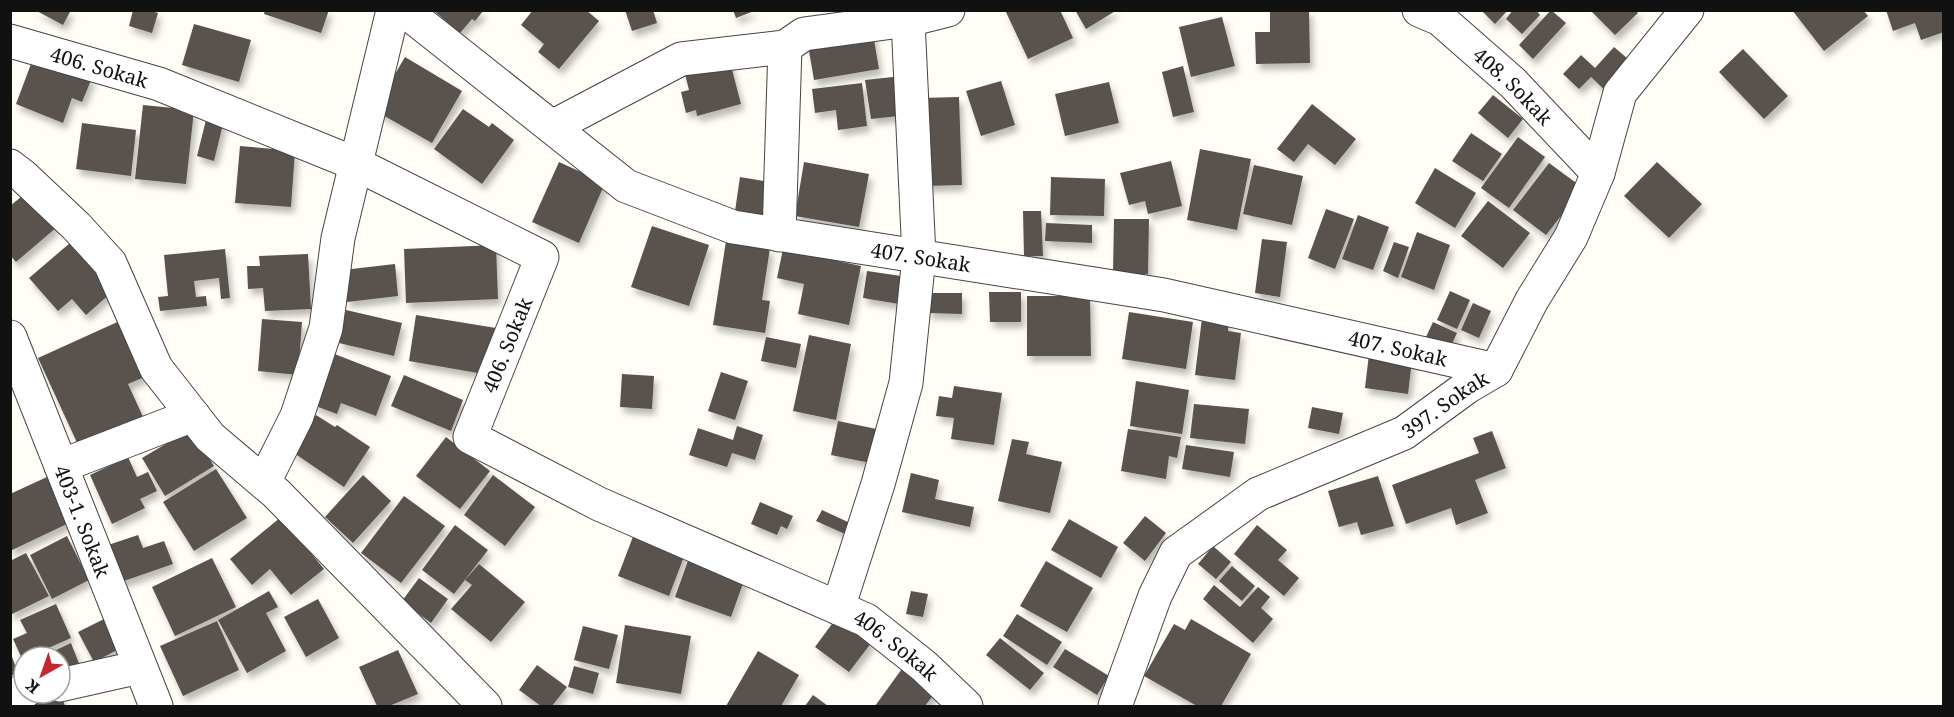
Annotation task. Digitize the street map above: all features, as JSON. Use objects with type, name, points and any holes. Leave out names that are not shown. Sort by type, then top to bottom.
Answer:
[{"type":"street","points":[[264,482],[297,416],[326,328],[338,238],[393,10]]},
{"type":"street","name":"407. Sokak","points":[[404,10],[626,186],[733,227],[1164,295],[1496,370]]},
{"type":"street","points":[[552,127],[681,59],[785,47],[804,34],[908,20],[948,10]]},
{"type":"street","name":"408. Sokak","points":[[1419,10],[1440,19],[1513,83],[1598,173]]},
{"type":"street","name":"397. Sokak","points":[[1115,706],[1155,596],[1176,553],[1258,494],[1404,432],[1467,387],[1496,370],[1532,300],[1571,237],[1598,173],[1620,93],[1687,10]]},
{"type":"street","points":[[838,608],[878,484],[906,382],[919,257],[908,20]]},
{"type":"street","name":"406. Sokak","points":[[10,41],[159,84],[356,164],[542,257],[470,438],[599,504],[866,620],[924,666],[966,706]]},
{"type":"street","points":[[779,235],[785,47]]},
{"type":"street","points":[[10,166],[53,204],[110,263],[156,368],[210,437],[276,493],[485,706]]},
{"type":"street","name":"403-1. Sokak","points":[[10,337],[156,706]]},
{"type":"street","points":[[61,466],[193,415]]},
{"type":"street","points":[[72,682],[140,667]]},
{"type":"building","points":[[35,10],[71,10],[63,25]]},
{"type":"building","points":[[133,10],[158,13],[152,33],[129,26]]},
{"type":"building","points":[[265,10],[329,10],[321,33],[264,14]]},
{"type":"building","points":[[433,10],[484,10],[475,21],[472,19],[460,33]]},
{"type":"building","points":[[533,10],[586,10],[599,21],[559,69],[538,52],[544,44],[521,25]]},
{"type":"building","points":[[625,10],[653,10],[657,23],[632,31]]},
{"type":"building","points":[[733,10],[754,10],[754,11],[736,18]]},
{"type":"building","points":[[1005,10],[1060,10],[1073,38],[1028,59]]},
{"type":"building","points":[[1075,10],[1117,10],[1086,29]]},
{"type":"building","points":[[1270,10],[1309,10],[1310,63],[1256,64],[1255,32],[1270,32]]},
{"type":"building","points":[[1481,10],[1508,10],[1495,24]]},
{"type":"building","points":[[1513,10],[1536,10],[1540,15],[1522,34],[1506,19]]},
{"type":"building","points":[[1551,10],[1566,23],[1533,59],[1519,45]]},
{"type":"building","points":[[1590,10],[1636,10],[1638,13],[1615,35]]},
{"type":"building","points":[[1792,10],[1863,10],[1868,16],[1824,51]]},
{"type":"building","points":[[1886,10],[1944,10],[1944,32],[1921,40],[1915,23],[1893,31]]},
{"type":"building","points":[[1222,17],[1235,66],[1191,77],[1179,27]]},
{"type":"building","points":[[194,24],[251,40],[239,82],[182,65]]},
{"type":"building","points":[[872,28],[879,69],[814,80],[807,39]]},
{"type":"building","points":[[1614,47],[1635,65],[1609,94],[1591,77],[1579,89],[1563,74],[1581,55],[1595,68]]},
{"type":"building","points":[[1743,49],[1788,96],[1764,119],[1719,72]]},
{"type":"building","points":[[34,56],[92,78],[82,102],[72,98],[63,123],[16,104]]},
{"type":"building","points":[[405,57],[462,91],[432,143],[374,110]]},
{"type":"building","points":[[729,58],[741,104],[697,116],[696,110],[686,113],[681,92],[689,90],[684,70]]},
{"type":"building","points":[[1183,66],[1194,112],[1173,117],[1162,72]]},
{"type":"building","points":[[902,76],[908,115],[871,119],[865,80]]},
{"type":"building","points":[[1001,81],[1015,125],[981,136],[966,91]]},
{"type":"building","points":[[1109,82],[1119,123],[1065,136],[1055,94]]},
{"type":"building","points":[[862,83],[867,126],[838,130],[836,110],[815,113],[812,89]]},
{"type":"building","points":[[1493,95],[1523,119],[1508,138],[1478,113]]},
{"type":"building","points":[[959,97],[962,185],[925,186],[921,98]]},
{"type":"building","points":[[1312,104],[1356,139],[1335,165],[1308,144],[1294,162],[1277,149]]},
{"type":"building","points":[[143,105],[194,110],[186,184],[135,179]]},
{"type":"building","points":[[463,109],[489,127],[492,123],[514,140],[482,184],[434,149]]},
{"type":"building","points":[[207,116],[224,120],[214,161],[197,156]]},
{"type":"building","points":[[82,123],[136,130],[131,176],[76,169]]},
{"type":"building","points":[[1471,133],[1502,154],[1483,181],[1452,161]]},
{"type":"building","points":[[1518,137],[1545,157],[1509,208],[1481,188]]},
{"type":"building","points":[[240,146],[295,151],[291,207],[235,203]]},
{"type":"building","points":[[1200,149],[1251,159],[1237,230],[1187,220]]},
{"type":"building","points":[[1171,161],[1182,206],[1148,214],[1145,201],[1129,205],[1120,173]]},
{"type":"building","points":[[559,162],[605,183],[579,243],[532,222]]},
{"type":"building","points":[[804,162],[869,174],[859,227],[795,216]]},
{"type":"building","points":[[1657,162],[1702,204],[1669,238],[1624,196]]},
{"type":"building","points":[[1549,163],[1583,188],[1546,235],[1513,210]]},
{"type":"building","points":[[1254,165],[1303,176],[1292,225],[1243,214]]},
{"type":"building","points":[[1435,168],[1476,193],[1455,228],[1415,203]]},
{"type":"building","points":[[740,177],[776,183],[771,216],[735,211]]},
{"type":"building","points":[[1051,177],[1105,179],[1104,216],[1050,215]]},
{"type":"building","points":[[27,192],[57,227],[16,262],[10,255],[10,206]]},
{"type":"building","points":[[1488,201],[1530,233],[1503,268],[1461,236]]},
{"type":"building","points":[[1326,209],[1354,219],[1335,269],[1308,258]]},
{"type":"building","points":[[1023,211],[1041,211],[1043,256],[1024,256]]},
{"type":"building","points":[[1358,215],[1389,227],[1373,270],[1342,259]]},
{"type":"building","points":[[1114,219],[1149,219],[1148,274],[1113,274]]},
{"type":"building","points":[[1046,223],[1092,225],[1092,243],[1045,241]]},
{"type":"building","points":[[652,226],[709,245],[689,306],[631,287]]},
{"type":"building","points":[[1417,232],[1450,245],[1434,290],[1401,277]]},
{"type":"building","points":[[1262,239],[1287,242],[1280,297],[1255,293]]},
{"type":"building","points":[[726,241],[770,248],[762,300],[770,301],[765,333],[713,325]]},
{"type":"building","points":[[1394,242],[1409,247],[1398,278],[1383,271]]},
{"type":"building","points":[[70,243],[112,292],[86,315],[72,299],[58,311],[29,278]]},
{"type":"building","points":[[496,245],[498,299],[406,303],[404,249]]},
{"type":"building","points":[[225,249],[230,298],[221,299],[219,278],[194,281],[196,297],[206,296],[207,306],[160,311],[158,297],[168,296],[164,255]]},
{"type":"building","points":[[783,249],[861,266],[849,325],[798,314],[804,284],[777,278]]},
{"type":"building","points":[[308,254],[311,309],[265,311],[263,288],[248,289],[247,266],[260,266],[259,256]]},
{"type":"building","points":[[395,264],[398,296],[347,302],[343,270]]},
{"type":"building","points":[[867,271],[908,277],[905,305],[863,298]]},
{"type":"building","points":[[1450,291],[1470,300],[1457,329],[1437,320]]},
{"type":"building","points":[[989,292],[1021,292],[1021,322],[990,322]]},
{"type":"building","points":[[929,293],[962,293],[962,314],[928,313]]},
{"type":"building","points":[[1027,296],[1090,296],[1091,356],[1027,356]]},
{"type":"building","points":[[1473,303],[1491,311],[1479,338],[1461,330]]},
{"type":"building","points":[[346,310],[402,323],[394,356],[339,343]]},
{"type":"building","points":[[1129,312],[1193,322],[1186,369],[1122,359]]},
{"type":"building","points":[[416,315],[496,328],[489,375],[409,361]]},
{"type":"building","points":[[1202,318],[1229,322],[1228,331],[1241,333],[1235,380],[1195,375]]},
{"type":"building","points":[[124,319],[149,375],[128,384],[144,419],[80,449],[38,358]]},
{"type":"building","points":[[262,319],[302,322],[298,375],[258,371]]},
{"type":"building","points":[[1433,322],[1457,333],[1450,348],[1426,337]]},
{"type":"building","points":[[809,335],[851,344],[836,420],[793,411]]},
{"type":"building","points":[[766,337],[801,344],[796,368],[761,361]]},
{"type":"building","points":[[332,353],[391,376],[376,416],[341,403],[337,414],[313,405]]},
{"type":"building","points":[[1369,354],[1412,360],[1408,394],[1365,388]]},
{"type":"building","points":[[721,372],[748,381],[735,420],[708,411]]},
{"type":"building","points":[[622,374],[654,376],[652,409],[620,407]]},
{"type":"building","points":[[404,375],[463,400],[451,431],[391,406]]},
{"type":"building","points":[[1136,381],[1189,390],[1182,434],[1130,426]]},
{"type":"building","points":[[954,386],[1002,393],[994,445],[951,439],[954,418],[936,416],[939,396],[952,398]]},
{"type":"building","points":[[1194,404],[1249,409],[1245,444],[1190,438]]},
{"type":"building","points":[[1312,407],[1343,413],[1339,434],[1308,428]]},
{"type":"building","points":[[316,415],[335,427],[337,425],[370,447],[344,487],[291,451]]},
{"type":"building","points":[[838,421],[886,431],[880,465],[831,455]]},
{"type":"building","points":[[737,426],[763,435],[755,460],[732,453],[727,467],[689,455],[698,428],[733,440]]},
{"type":"building","points":[[191,429],[214,466],[165,496],[142,458]]},
{"type":"building","points":[[1128,429],[1181,437],[1177,458],[1169,456],[1166,479],[1121,471]]},
{"type":"building","points":[[1492,431],[1506,468],[1475,480],[1488,513],[1456,525],[1451,508],[1406,524],[1392,485],[1479,453],[1473,438]]},
{"type":"building","points":[[446,437],[490,471],[460,509],[416,476]]},
{"type":"building","points":[[1012,439],[1029,442],[1026,454],[1062,462],[1050,513],[998,501]]},
{"type":"building","points":[[1186,445],[1234,452],[1230,477],[1182,469]]},
{"type":"building","points":[[128,457],[137,477],[148,472],[157,491],[140,499],[145,508],[112,524],[90,475]]},
{"type":"building","points":[[216,469],[247,518],[194,551],[163,502]]},
{"type":"building","points":[[911,473],[939,480],[935,499],[974,507],[970,527],[902,512]]},
{"type":"building","points":[[363,475],[391,501],[353,543],[325,517]]},
{"type":"building","points":[[493,475],[535,507],[505,546],[464,515]]},
{"type":"building","points":[[1378,476],[1394,526],[1361,535],[1357,522],[1339,527],[1328,491]]},
{"type":"building","points":[[47,477],[69,523],[10,551],[10,494]]},
{"type":"building","points":[[404,496],[445,526],[401,583],[361,553]]},
{"type":"building","points":[[760,502],[793,516],[787,529],[781,526],[777,535],[751,524]]},
{"type":"building","points":[[822,510],[850,523],[845,534],[816,521]]},
{"type":"building","points":[[1145,516],[1166,533],[1145,561],[1123,543]]},
{"type":"building","points":[[281,517],[324,569],[291,595],[270,569],[252,585],[230,559]]},
{"type":"building","points":[[1069,519],[1118,547],[1101,578],[1051,550]]},
{"type":"building","points":[[455,525],[488,550],[454,594],[422,570]]},
{"type":"building","points":[[1257,525],[1287,550],[1278,560],[1299,578],[1284,596],[1234,554]]},
{"type":"building","points":[[637,526],[688,546],[669,596],[618,576]]},
{"type":"building","points":[[138,535],[143,548],[164,541],[173,564],[121,582],[108,545]]},
{"type":"building","points":[[67,536],[89,580],[52,599],[30,555]]},
{"type":"building","points":[[1213,546],[1231,562],[1216,579],[1198,564]]},
{"type":"building","points":[[26,553],[49,596],[10,615],[10,561]]},
{"type":"building","points":[[690,555],[746,575],[731,617],[675,597]]},
{"type":"building","points":[[212,558],[236,607],[175,636],[152,587]]},
{"type":"building","points":[[1046,561],[1093,588],[1067,632],[1020,606]]},
{"type":"building","points":[[479,564],[525,602],[491,642],[451,609],[472,585],[465,580]]},
{"type":"building","points":[[1232,566],[1255,586],[1242,601],[1219,581]]},
{"type":"building","points":[[419,578],[448,599],[431,623],[402,601]]},
{"type":"building","points":[[1214,585],[1240,607],[1258,587],[1270,597],[1261,608],[1273,619],[1253,643],[1203,599]]},
{"type":"building","points":[[269,591],[278,607],[266,613],[286,651],[247,673],[218,620]]},
{"type":"building","points":[[911,591],[928,594],[923,617],[906,614]]},
{"type":"building","points":[[318,599],[339,638],[306,657],[284,617]]},
{"type":"building","points":[[56,604],[71,638],[55,645],[16,645],[13,639],[27,633],[20,620]]},
{"type":"building","points":[[1017,614],[1062,642],[1047,665],[1003,636]]},
{"type":"building","points":[[108,617],[123,647],[94,662],[78,632]]},
{"type":"building","points":[[837,617],[872,642],[849,672],[815,647]]},
{"type":"building","points":[[1191,619],[1251,654],[1221,706],[1197,706],[1144,676],[1174,624],[1185,630]]},
{"type":"building","points":[[217,621],[239,670],[183,696],[160,646]]},
{"type":"building","points":[[625,625],[691,636],[681,694],[616,683]]},
{"type":"building","points":[[583,626],[618,635],[609,669],[574,660]]},
{"type":"building","points":[[1000,638],[1044,673],[1030,690],[986,655]]},
{"type":"building","points":[[72,646],[80,666],[72,670]]},
{"type":"building","points":[[1065,649],[1109,676],[1097,695],[1053,667]]},
{"type":"building","points":[[398,650],[418,694],[389,706],[377,706],[359,667]]},
{"type":"building","points":[[758,651],[799,675],[781,706],[726,706]]},
{"type":"building","points":[[537,665],[567,687],[552,706],[541,706],[519,690]]},
{"type":"building","points":[[574,666],[599,673],[593,694],[568,687]]},
{"type":"building","points":[[904,666],[937,690],[925,706],[875,706]]},
{"type":"building","points":[[813,695],[828,706],[805,706]]},
{"type":"building","points":[[65,705],[65,706],[29,706]]}]
